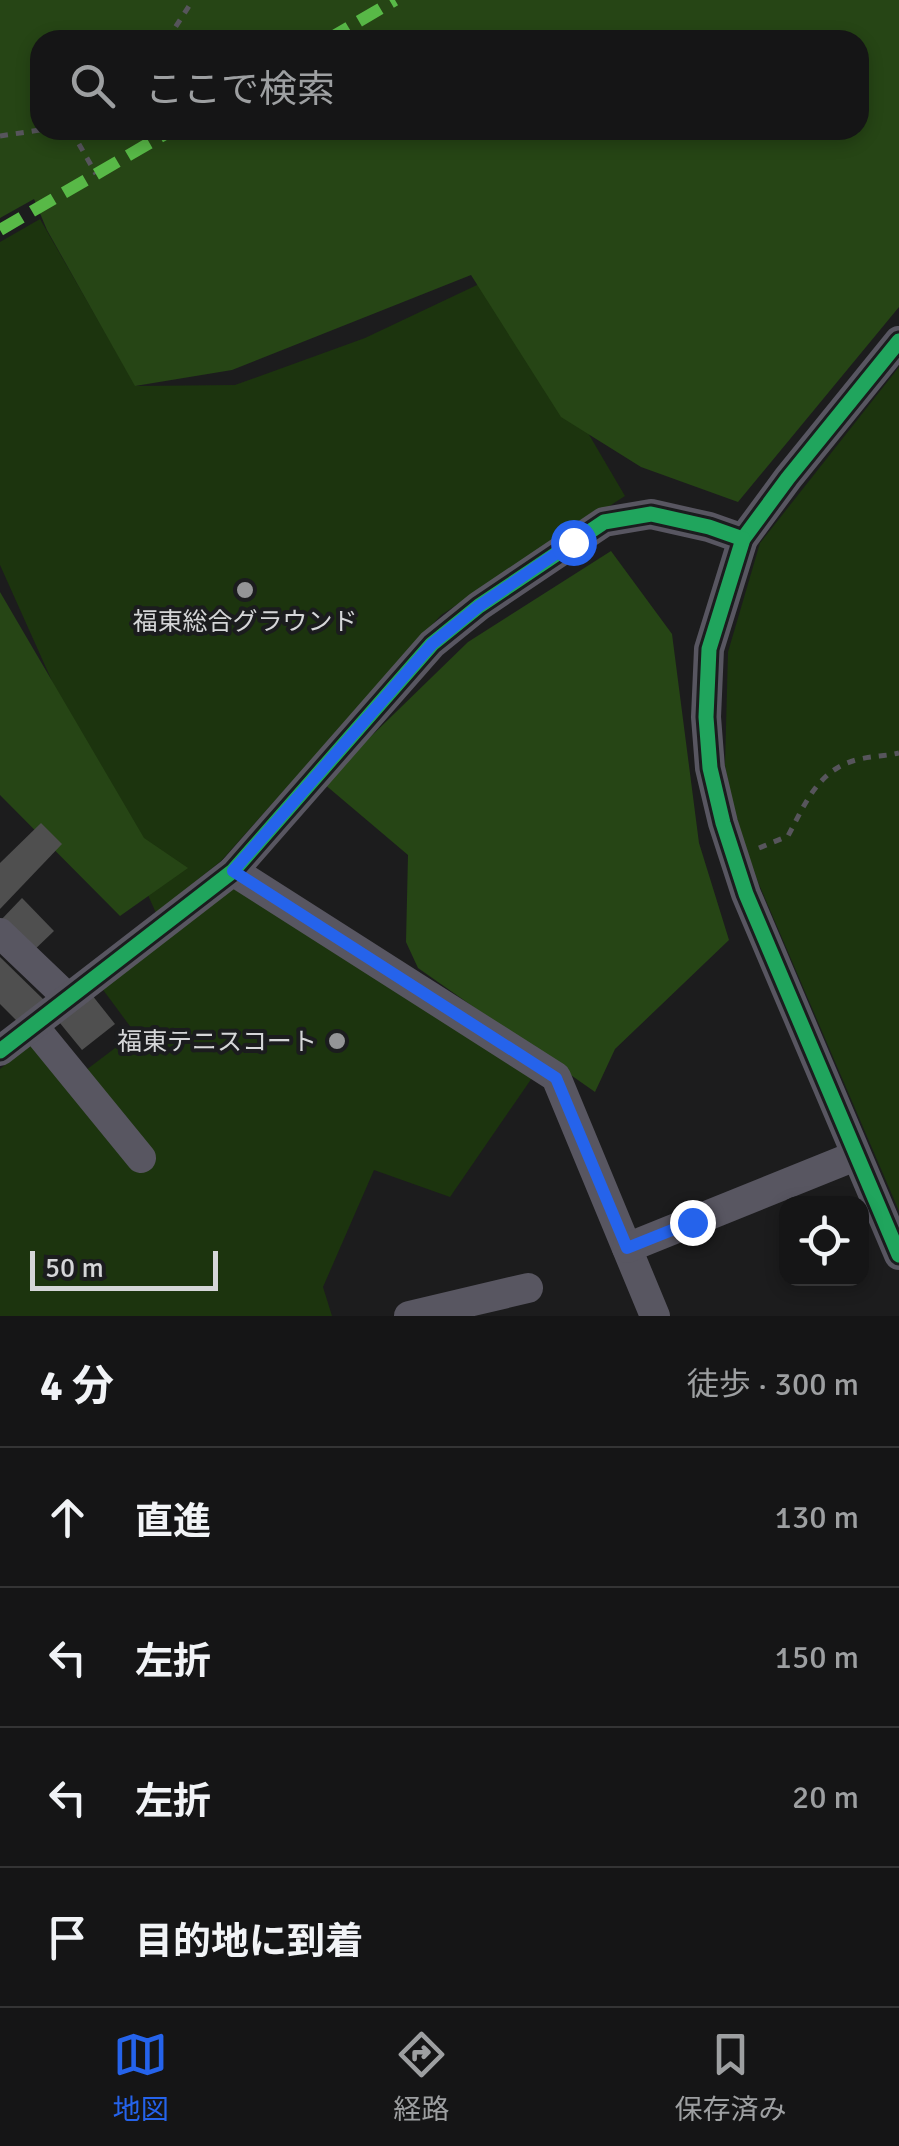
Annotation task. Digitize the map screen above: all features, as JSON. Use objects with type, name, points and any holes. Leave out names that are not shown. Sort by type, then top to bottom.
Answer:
[{"type":"street","points":[[899,341],[743,539],[709,649],[706,717],[710,768],[746,894],[899,1255]]},
{"type":"street","points":[[0,1052],[233,871],[432,644],[479,606],[604,522],[651,514],[743,539]]},
{"type":"street","points":[[233,871],[556,1078],[655,1316]]},
{"type":"street","points":[[0,933],[68,998]]},
{"type":"street","points":[[34,1026],[141,1158]]},
{"type":"street","points":[[627,1248],[855,1156]]},
{"type":"street","points":[[409,1316],[444,1312],[528,1288]]},
{"type":"path","points":[[174,30],[193,0]]},
{"type":"path","points":[[0,136],[30,132]]},
{"type":"path","points":[[76,140],[96,174]]},
{"type":"path","points":[[756,850],[788,836],[815,786],[832,770],[859,759],[899,752]]},
{"type":"green space","points":[[0,0],[899,0],[899,307],[738,502],[641,467],[561,417],[471,275],[232,370],[135,386],[47,230],[34,199],[0,218]]},
{"type":"green space","name":"福東総合グラウンド","points":[[40,219],[136,386],[235,385],[365,338],[496,276],[625,496],[441,615],[221,861],[156,913],[0,565],[0,242]]},
{"type":"green space","points":[[899,367],[899,1211],[758,882],[735,817],[725,765],[728,652],[760,543]]},
{"type":"green space","points":[[611,551],[672,634],[699,843],[729,940],[615,1049],[595,1092],[418,968],[406,942],[408,855],[323,783],[468,642]]},
{"type":"green space","points":[[0,592],[144,838],[188,868],[120,916],[0,795]]},
{"type":"green space","points":[[228,885],[534,1075],[450,1197],[374,1170],[323,1287],[332,1316],[0,1316],[0,1069],[51,1027],[86,1070],[135,1033],[101,987]]},
{"type":"building","points":[[41,823],[62,844],[0,909],[0,863]]},
{"type":"building","points":[[22,898],[54,931],[30,954],[0,921]]},
{"type":"building","points":[[0,957],[45,1001],[21,1025],[0,1004]]},
{"type":"building","points":[[88,990],[115,1024],[82,1050],[55,1017]]},
{"type":"marked path","points":[[344,30],[395,0]]},
{"type":"marked path","points":[[0,230],[155,140]]},
{"type":"cycle path","points":[[899,341],[743,539],[709,649],[706,717],[710,768],[746,894],[899,1255]]},
{"type":"cycle path","points":[[0,1051],[233,871],[432,644],[479,606],[604,522],[651,514],[743,539]]},
{"type":"place","name":"福東総合グラウンド","points":[[245,590]]},
{"type":"place","name":"福東テニスコート","points":[[337,1041]]},
{"type":"route","points":[[573,542],[479,606],[432,644],[233,871],[556,1078],[627,1248],[692,1222]]}]
